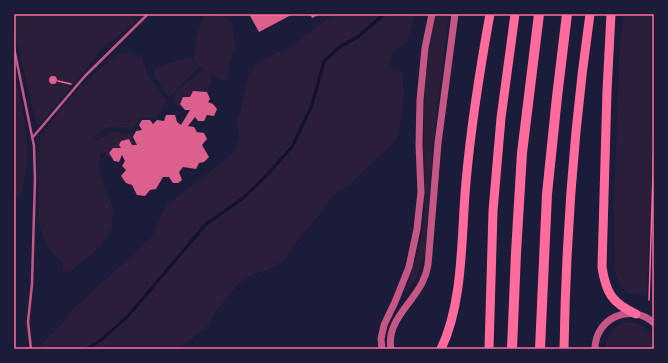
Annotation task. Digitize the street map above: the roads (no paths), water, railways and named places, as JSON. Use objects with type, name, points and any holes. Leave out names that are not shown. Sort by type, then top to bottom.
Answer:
[{"type":"highway","points":[[442,349],[451,324],[459,280],[463,210],[470,143],[490,14]]},
{"type":"highway","points":[[489,349],[495,184],[501,118],[514,14]]},
{"type":"highway","points":[[512,349],[522,153],[539,14]]},
{"type":"highway","points":[[540,349],[547,194],[567,14]]},
{"type":"highway","points":[[564,349],[568,237],[575,143],[590,14]]},
{"type":"highway","points":[[611,14],[607,91],[602,267],[606,288],[611,296],[622,308],[636,314]]},
{"type":"street","points":[[382,349],[382,332],[409,267],[417,229],[421,192],[419,145],[420,100],[425,48],[432,14]]},
{"type":"street","points":[[390,349],[390,340],[394,323],[422,283],[428,265],[438,143],[455,14]]},
{"type":"street","points":[[589,349],[595,346],[601,327],[611,318],[623,314],[636,314],[645,317],[654,323]]},
{"type":"lane","points":[[33,137],[77,85],[110,50],[148,14]]},
{"type":"lane","points":[[14,48],[34,146],[35,194],[32,284],[28,322],[31,349]]},
{"type":"waterway","points":[[87,349],[101,340],[128,316],[206,224],[242,199],[264,178],[292,147],[312,105],[324,61],[340,47],[359,36],[384,14]]}]
